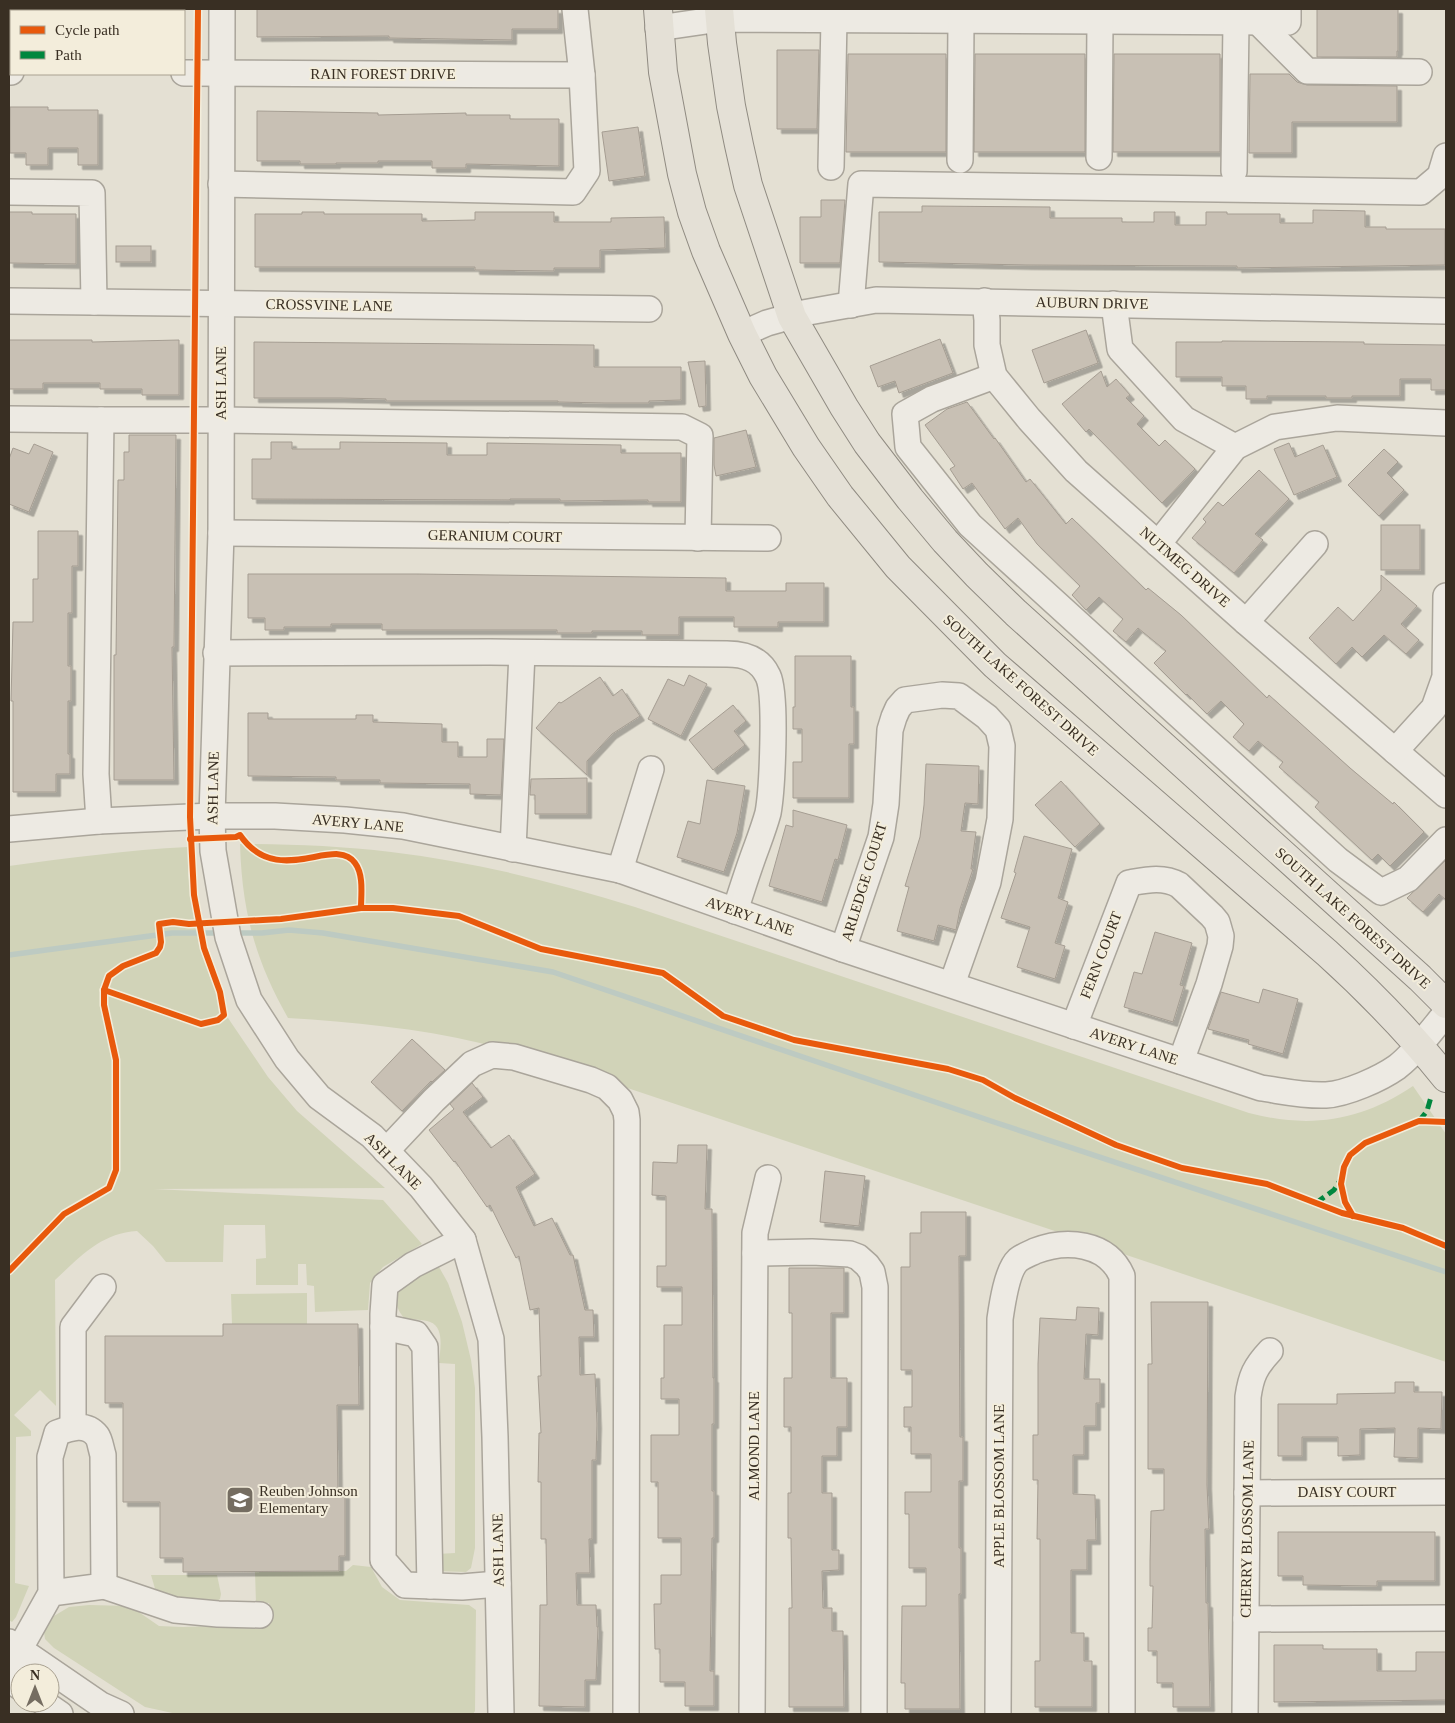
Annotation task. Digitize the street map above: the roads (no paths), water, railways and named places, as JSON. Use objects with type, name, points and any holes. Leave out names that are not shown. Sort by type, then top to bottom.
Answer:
[{"type":"main road","name":"SOUTH LAKE FOREST DRIVE","points":[[720,14],[731,106],[748,185],[792,317],[867,443],[910,499],[977,575],[1016,613],[1420,978],[1446,1004]]},
{"type":"main road","name":"SOUTH LAKE FOREST DRIVE","points":[[658,18],[663,72],[682,174],[692,212],[706,251],[762,376],[806,447],[840,496],[898,568],[995,665],[1327,953],[1377,999],[1446,1078]]},
{"type":"street","name":"ASH LANE","points":[[222,9],[221,533],[216,653],[212,816],[213,851],[228,938],[249,1000],[287,1059],[319,1097],[372,1136],[420,1187],[463,1240],[491,1339],[501,1714]]},
{"type":"street","points":[[222,184],[573,192],[587,171],[582,75],[575,9]]},
{"type":"street","points":[[658,18],[720,14],[834,19],[1100,21],[1153,15],[1247,22],[1288,16]]},
{"type":"street","points":[[832,167],[834,19]]},
{"type":"street","points":[[960,160],[961,20]]},
{"type":"street","points":[[1100,21],[1100,157]]},
{"type":"street","points":[[1247,22],[1306,71],[1419,72]]},
{"type":"street","points":[[1234,171],[1247,22]]},
{"type":"street","name":"RAIN FOREST DRIVE","points":[[185,73],[582,75]]},
{"type":"street","points":[[852,305],[861,184],[1421,192],[1440,176],[1446,156]]},
{"type":"street","points":[[9,192],[92,193],[94,302]]},
{"type":"street","name":"CROSSVINE LANE","points":[[9,300],[649,309]]},
{"type":"street","name":"AUBURN DRIVE","points":[[742,334],[767,323],[803,313],[876,300],[1446,311]]},
{"type":"street","name":"NUTMEG DRIVE","points":[[985,301],[987,345],[994,376],[1029,419],[1076,471],[1246,622],[1446,794]]},
{"type":"street","points":[[1114,304],[1120,350],[1184,419],[1235,447]]},
{"type":"street","points":[[994,376],[932,398],[906,414],[908,447],[970,525],[1338,860],[1380,892],[1408,879],[1446,840]]},
{"type":"street","points":[[1158,544],[1235,447],[1275,427],[1337,418],[1446,423]]},
{"type":"street","points":[[9,419],[221,420],[682,427],[700,436],[698,538]]},
{"type":"street","points":[[99,821],[96,774],[101,420]]},
{"type":"street","name":"GERANIUM COURT","points":[[221,533],[768,538]]},
{"type":"street","points":[[1246,622],[1314,544]]},
{"type":"street","points":[[1396,751],[1434,708],[1445,677],[1446,596]]},
{"type":"street","points":[[216,653],[737,654],[748,656],[764,669],[770,681],[773,725],[770,796],[767,815],[735,910]]},
{"type":"street","points":[[513,848],[522,653]]},
{"type":"street","name":"ARLEDGE COURT","points":[[843,949],[881,838],[886,804],[890,730],[898,708],[906,700],[942,695],[959,696],[987,717],[998,729],[1002,746],[1000,819],[996,848],[988,882],[952,984]]},
{"type":"street","points":[[620,870],[651,769]]},
{"type":"street","name":"AVERY LANE","points":[[9,829],[99,821],[212,816],[276,816],[346,820],[403,826],[513,848],[620,870],[843,949],[1181,1060],[1260,1088],[1300,1094],[1327,1095],[1352,1089],[1396,1067],[1419,1045],[1446,1013]]},
{"type":"street","name":"FERN COURT","points":[[1074,1026],[1128,883],[1155,880],[1174,882],[1212,916],[1220,929],[1220,946],[1209,984],[1181,1060]]},
{"type":"street","points":[[386,1151],[434,1100],[472,1064],[492,1056],[514,1057],[591,1080],[614,1092],[624,1106],[627,1120],[626,1714]]},
{"type":"street","name":"ALMOND LANE","points":[[752,1714],[755,1233],[768,1178]]},
{"type":"street","points":[[463,1240],[413,1265],[385,1285],[383,1327],[383,1560],[405,1585],[462,1587],[498,1584]]},
{"type":"street","name":"APPLE BLOSSOM LANE","points":[[998,1714],[1000,1319],[1008,1278],[1017,1261],[1053,1245],[1082,1245],[1104,1254],[1112,1260],[1122,1276],[1122,1714]]},
{"type":"street","points":[[755,1253],[812,1252],[850,1254],[858,1257],[872,1272],[875,1307],[874,1714]]},
{"type":"street","points":[[74,1426],[74,1327],[103,1288]]},
{"type":"street","points":[[383,1327],[416,1334],[425,1347],[430,1586]]},
{"type":"street","name":"CHERRY BLOSSOM LANE","points":[[1245,1714],[1248,1397],[1251,1379],[1257,1365],[1270,1351]]},
{"type":"street","points":[[104,1586],[103,1455],[98,1436],[88,1428],[74,1426],[57,1433],[50,1457],[51,1594],[12,1653],[121,1714]]},
{"type":"street","name":"DAISY COURT","points":[[1247,1493],[1446,1492]]},
{"type":"street","points":[[51,1594],[104,1586],[175,1610],[260,1615]]},
{"type":"street","points":[[1246,1619],[1446,1618]]},
{"type":"waterway","points":[[235,933],[289,930],[323,933],[553,972],[994,1122],[1446,1272]]},
{"type":"waterway","points":[[9,955],[172,933],[220,933]]},
{"type":"place","name":"Reuben Johnson Elementary","points":[[240,1500]]}]
